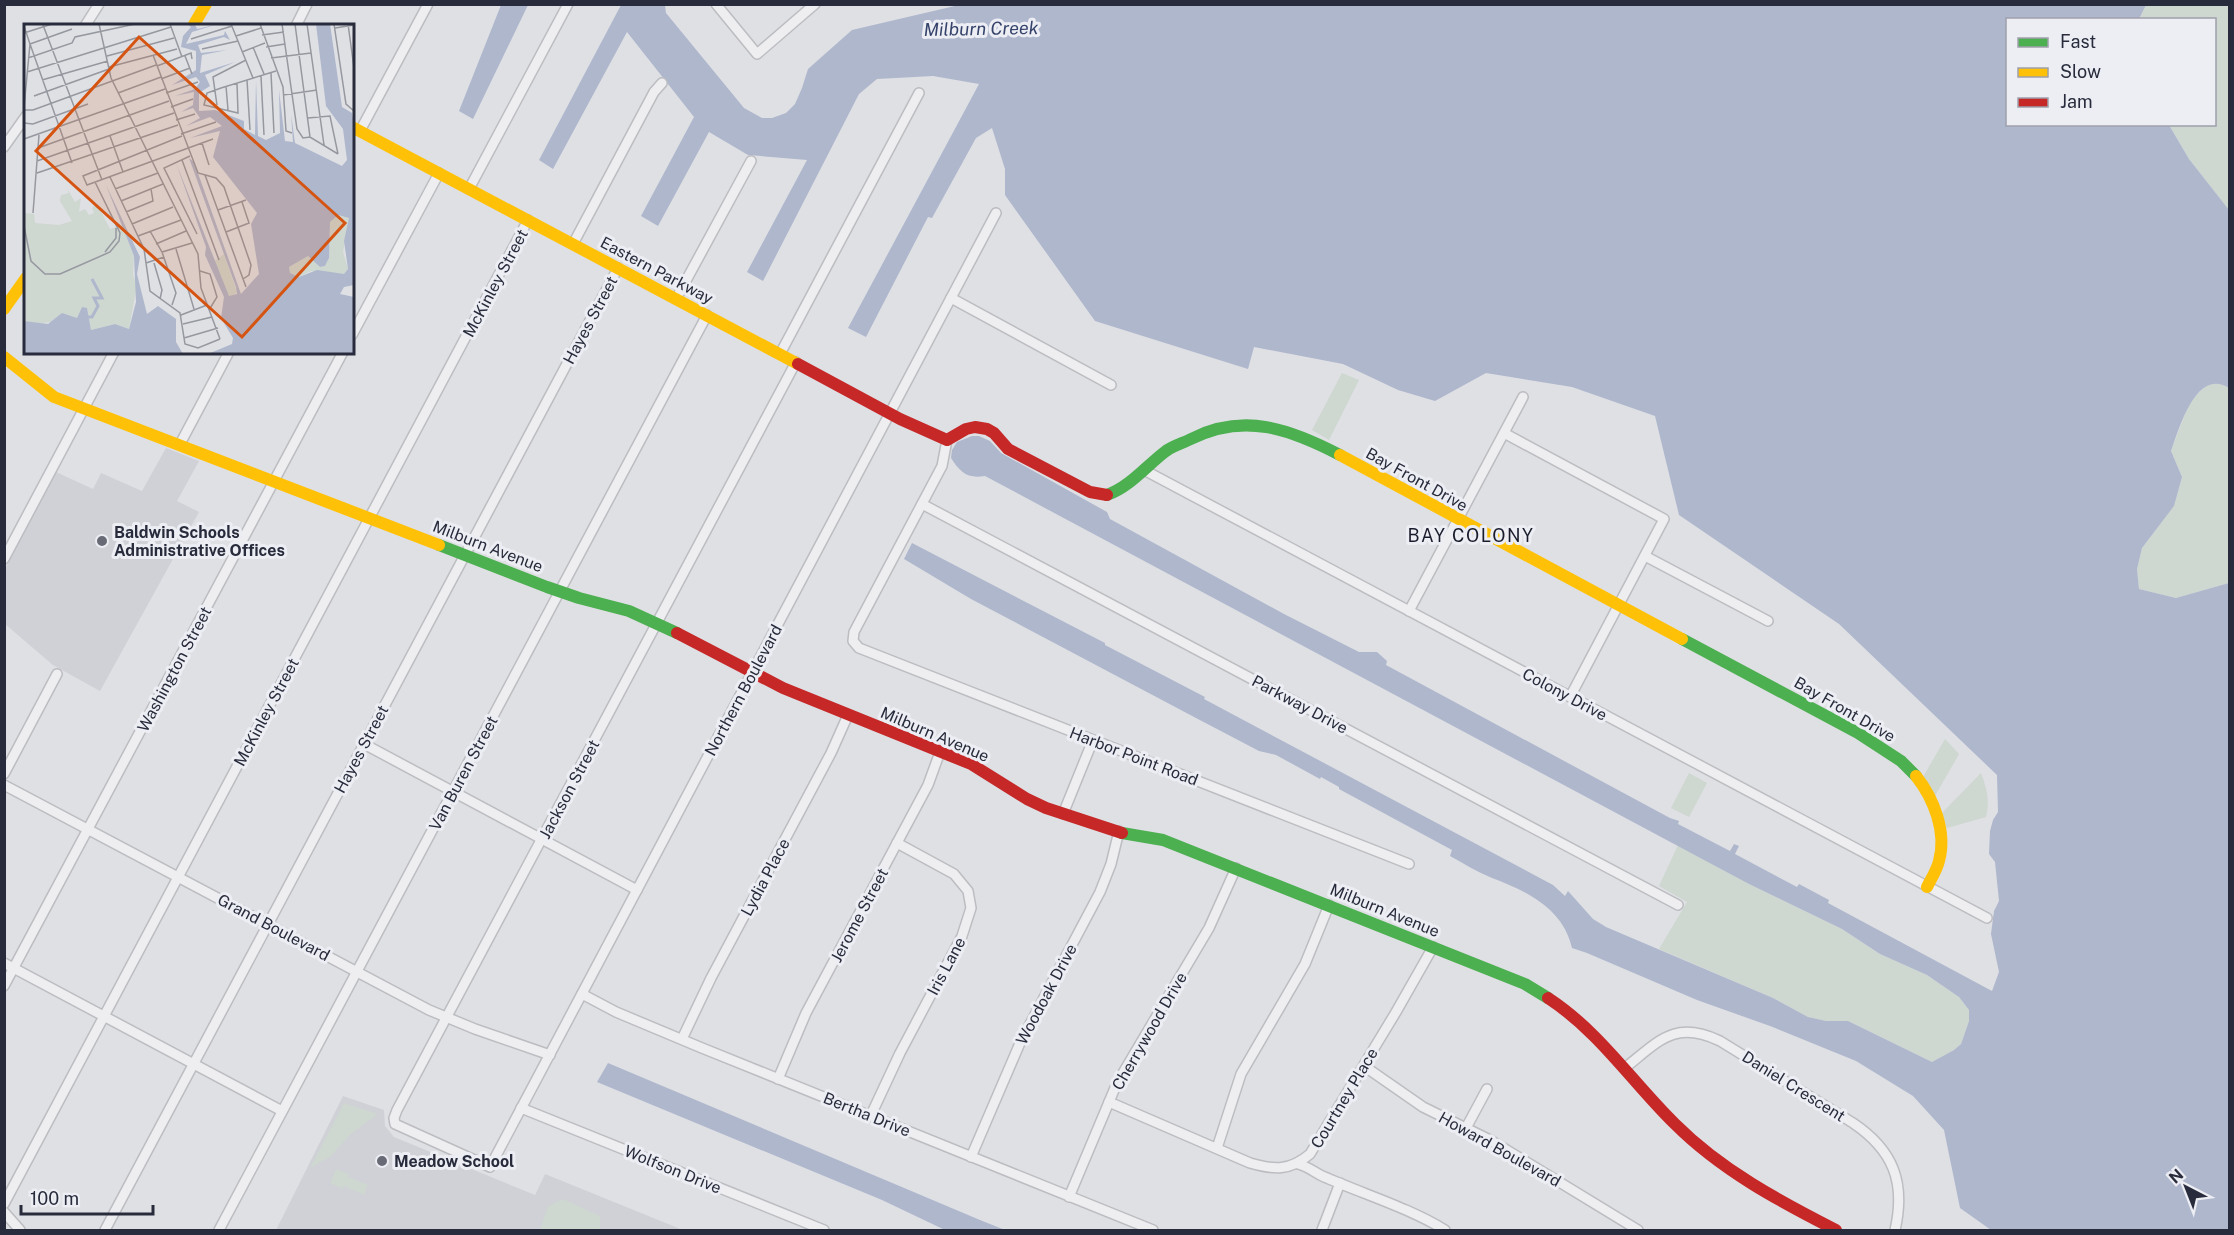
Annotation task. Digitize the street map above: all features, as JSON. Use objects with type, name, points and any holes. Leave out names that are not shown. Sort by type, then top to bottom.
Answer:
[{"type":"main road","points":[[194,24],[207,4]]},
{"type":"main road","name":"Eastern Parkway","points":[[356,129],[890,413],[947,440]]},
{"type":"main road","points":[[4,309],[24,281]]},
{"type":"main road","name":"Milburn Avenue","points":[[4,357],[54,397],[560,591],[629,611],[783,688],[971,764],[1027,799],[1063,814],[1087,823],[1163,840],[1525,984],[1573,1016],[1597,1036],[1676,1125],[1703,1150],[1803,1213],[1836,1230]]},
{"type":"main road","name":"Bay Front Drive","points":[[947,440],[966,429],[987,429],[1008,448],[1099,495],[1121,490],[1168,450],[1206,431],[1241,424],[1267,426],[1291,432],[1317,443],[1858,733],[1902,762],[1922,785],[1935,809],[1942,836],[1940,861],[1927,887]]},
{"type":"street","points":[[86,24],[99,4]]},
{"type":"street","points":[[297,24],[307,4]]},
{"type":"street","points":[[356,129],[428,4]]},
{"type":"street","points":[[469,189],[568,4]]},
{"type":"street","points":[[716,4],[757,54],[815,4]]},
{"type":"street","points":[[573,244],[654,92],[662,83]]},
{"type":"street","points":[[780,354],[919,93]]},
{"type":"street","points":[[4,147],[24,119]]},
{"type":"street","points":[[676,299],[751,161]]},
{"type":"street","points":[[354,331],[439,173]]},
{"type":"street","name":"Northern Boulevard","points":[[490,1167],[996,213]]},
{"type":"street","name":"McKinley Street","points":[[4,1204],[528,220]]},
{"type":"street","name":"Hayes Street","points":[[105,1230],[618,268]]},
{"type":"street","points":[[951,298],[1111,385]]},
{"type":"street","name":"Van Buren Street","points":[[219,1230],[707,315]]},
{"type":"street","points":[[4,559],[113,354]]},
{"type":"street","points":[[180,444],[228,354]]},
{"type":"street","name":"Washington Street","points":[[4,986],[342,354]]},
{"type":"street","name":"Jackson Street","points":[[490,1167],[395,1124],[394,1118],[397,1110],[796,362]]},
{"type":"street","points":[[1409,611],[1523,398]]},
{"type":"street","points":[[1504,433],[1664,519],[1570,697]]},
{"type":"street","points":[[922,504],[942,466],[947,440]]},
{"type":"street","name":"Colony Drive","points":[[1144,470],[1987,918]]},
{"type":"street","name":"Harbor Point Road","points":[[922,504],[854,632],[853,641],[859,648],[1409,864]]},
{"type":"street","name":"Parkway Drive","points":[[922,504],[1678,905]]},
{"type":"street","points":[[1645,556],[1768,621]]},
{"type":"street","points":[[4,774],[57,674]]},
{"type":"street","name":"Lydia Place","points":[[682,1039],[711,978],[831,753],[848,715]]},
{"type":"street","points":[[1063,814],[1094,740]]},
{"type":"street","points":[[364,744],[637,890]]},
{"type":"street","name":"Jerome Street","points":[[778,1078],[806,1013],[928,784],[940,752]]},
{"type":"street","name":"Grand Boulevard","points":[[4,785],[429,1010],[550,1055]]},
{"type":"street","name":"Woodoak Drive","points":[[971,1157],[1020,1043],[1100,892],[1111,864],[1119,831]]},
{"type":"street","name":"Iris Lane","points":[[871,1115],[900,1053],[962,936],[971,908],[968,891],[954,874],[897,843]]},
{"type":"street","name":"Cherrywood Drive","points":[[1069,1197],[1124,1069],[1209,928],[1236,868]]},
{"type":"street","points":[[1217,1148],[1241,1074],[1305,963],[1329,905]]},
{"type":"street","name":"Courtney Place","points":[[1109,1102],[1265,1168],[1298,1164],[1310,1154],[1433,947]]},
{"type":"street","points":[[4,963],[282,1111]]},
{"type":"street","name":"Bertha Drive","points":[[582,994],[616,1012],[1153,1230]]},
{"type":"street","name":"Daniel Crescent","points":[[1626,1067],[1667,1036],[1690,1031],[1703,1033],[1720,1041],[1853,1122],[1881,1145],[1889,1157],[1897,1184],[1898,1213],[1895,1230]]},
{"type":"street","name":"Howard Boulevard","points":[[1364,1066],[1423,1107],[1466,1128],[1547,1174],[1638,1230]]},
{"type":"street","points":[[1466,1128],[1487,1089]]},
{"type":"street","name":"Wolfson Drive","points":[[521,1108],[824,1230]]},
{"type":"street","points":[[1298,1164],[1445,1230]]},
{"type":"street","points":[[1322,1230],[1340,1183]]},
{"type":"street","points":[[4,1212],[20,1230]]},
{"type":"shaded area","points":[[2146,5],[2229,5],[2229,210],[2189,159],[2170,126],[2216,126],[2216,18],[2140,18]]},
{"type":"shaded area","points":[[1342,373],[1359,380],[1329,440],[1312,430]]},
{"type":"shaded area","points":[[2222,383],[2230,388],[2229,583],[2176,598],[2139,589],[2137,569],[2142,548],[2174,506],[2182,477],[2171,451],[2190,401],[2208,384]]},
{"type":"shaded area","name":"Baldwin Schools Administrative Offices","points":[[166,448],[199,461],[177,501],[199,512],[100,691],[53,665],[5,624],[5,569],[56,472],[93,489],[101,473],[142,491]]},
{"type":"shaded area","points":[[1945,739],[1959,754],[1935,796],[1923,777]]},
{"type":"shaded area","points":[[1689,773],[1707,783],[1689,817],[1671,808]]},
{"type":"shaded area","points":[[1981,773],[1987,795],[1986,817],[1947,828],[1942,813]]},
{"type":"shaded area","points":[[1678,845],[1749,884],[1842,929],[1880,954],[1927,975],[1959,997],[1969,1010],[1969,1021],[1961,1044],[1932,1062],[1848,1021],[1826,1021],[1808,1017],[1773,998],[1659,949],[1687,902],[1659,886]]},
{"type":"shaded area","name":"Meadow School","points":[[343,1096],[384,1110],[385,1126],[394,1137],[535,1195],[545,1174],[683,1230],[276,1230]]},
{"type":"shaded area","points":[[344,1103],[378,1114],[350,1135],[330,1157],[310,1168]]},
{"type":"shaded area","points":[[336,1169],[368,1185],[364,1195],[344,1186],[343,1189],[330,1183]]},
{"type":"shaded area","points":[[563,1199],[600,1216],[600,1230],[540,1230],[548,1206]]},
{"type":"water","points":[[501,5],[528,5],[473,119],[459,111]]},
{"type":"water","name":"Milburn Creek","points":[[621,5],[665,5],[666,13],[744,108],[762,118],[772,118],[786,113],[795,104],[808,69],[852,30],[959,5],[2146,5],[2140,18],[2006,18],[2006,126],[2170,126],[2189,159],[2229,210],[2229,388],[2217,384],[2207,386],[2198,393],[2184,416],[2171,451],[2182,477],[2174,506],[2142,548],[2137,569],[2139,589],[2176,598],[2229,583],[2229,1230],[1991,1230],[1960,1208],[1944,1130],[1913,1096],[1856,1061],[1770,1026],[1697,1000],[1572,948],[1560,922],[1552,912],[1530,895],[1450,856],[1452,850],[1321,777],[1320,779],[1276,755],[1259,751],[971,599],[904,559],[912,543],[1105,643],[1205,697],[1204,699],[1553,885],[1565,896],[1568,891],[1593,919],[1606,927],[1773,998],[1808,1017],[1826,1021],[1848,1021],[1932,1062],[1961,1044],[1969,1021],[1969,1010],[1959,997],[1927,975],[1880,954],[1842,929],[1749,884],[985,476],[965,473],[951,458],[952,450],[957,442],[972,436],[979,436],[990,441],[1001,453],[1107,512],[1110,519],[1284,614],[1359,652],[1377,652],[1387,661],[1386,665],[1679,821],[1678,824],[1730,851],[1734,844],[1739,846],[1735,854],[1797,887],[1799,884],[1829,900],[1828,903],[1992,991],[1999,972],[1991,934],[1994,911],[1999,901],[1995,862],[1989,854],[1990,831],[1998,812],[1997,775],[1839,624],[1679,515],[1655,416],[1572,387],[1486,373],[1435,401],[1398,390],[1343,364],[1254,347],[1248,369],[1095,321],[1005,195],[1005,169],[992,128],[976,138],[932,218],[928,217],[866,337],[848,328],[979,84],[933,76],[877,79],[859,94],[763,281],[747,272],[807,160],[748,155],[709,132],[658,226],[641,216],[694,117],[627,32],[553,169],[539,160]]},
{"type":"water","points":[[608,1063],[1005,1230],[945,1230],[882,1200],[597,1082]]},
{"type":"traffic: fast","points":[[1107,495],[1131,481],[1169,449],[1211,431],[1230,426],[1248,425],[1285,431],[1340,455]]},
{"type":"traffic: fast","points":[[439,545],[547,587],[629,611],[677,633]]},
{"type":"traffic: fast","points":[[1682,639],[1858,733],[1901,761],[1916,776]]},
{"type":"traffic: fast","points":[[1122,833],[1163,840],[1525,984],[1548,998]]},
{"type":"traffic: slow","points":[[194,24],[206,4]]},
{"type":"traffic: slow","points":[[354,128],[798,364]]},
{"type":"traffic: slow","points":[[4,309],[24,281]]},
{"type":"traffic: slow","points":[[4,357],[54,397],[439,545]]},
{"type":"traffic: slow","points":[[1340,455],[1682,639]]},
{"type":"traffic: slow","points":[[1916,776],[1933,805],[1940,827],[1941,850],[1938,864],[1927,887]]},
{"type":"traffic: jam","points":[[798,364],[900,419],[947,440],[966,429],[975,427],[987,429],[994,433],[1008,449],[1090,492],[1107,495]]},
{"type":"traffic: jam","points":[[677,633],[783,688],[971,764],[1027,799],[1046,808],[1122,833]]},
{"type":"traffic: jam","points":[[1548,998],[1584,1026],[1659,1108],[1693,1141],[1751,1183],[1836,1230]]},
{"type":"place","name":"Baldwin Schools Administrative Offices","points":[[102,541]]},
{"type":"place","name":"Meadow School","points":[[382,1161]]},
{"type":"district","name":"BAY COLONY","points":[[1471,536]]}]
